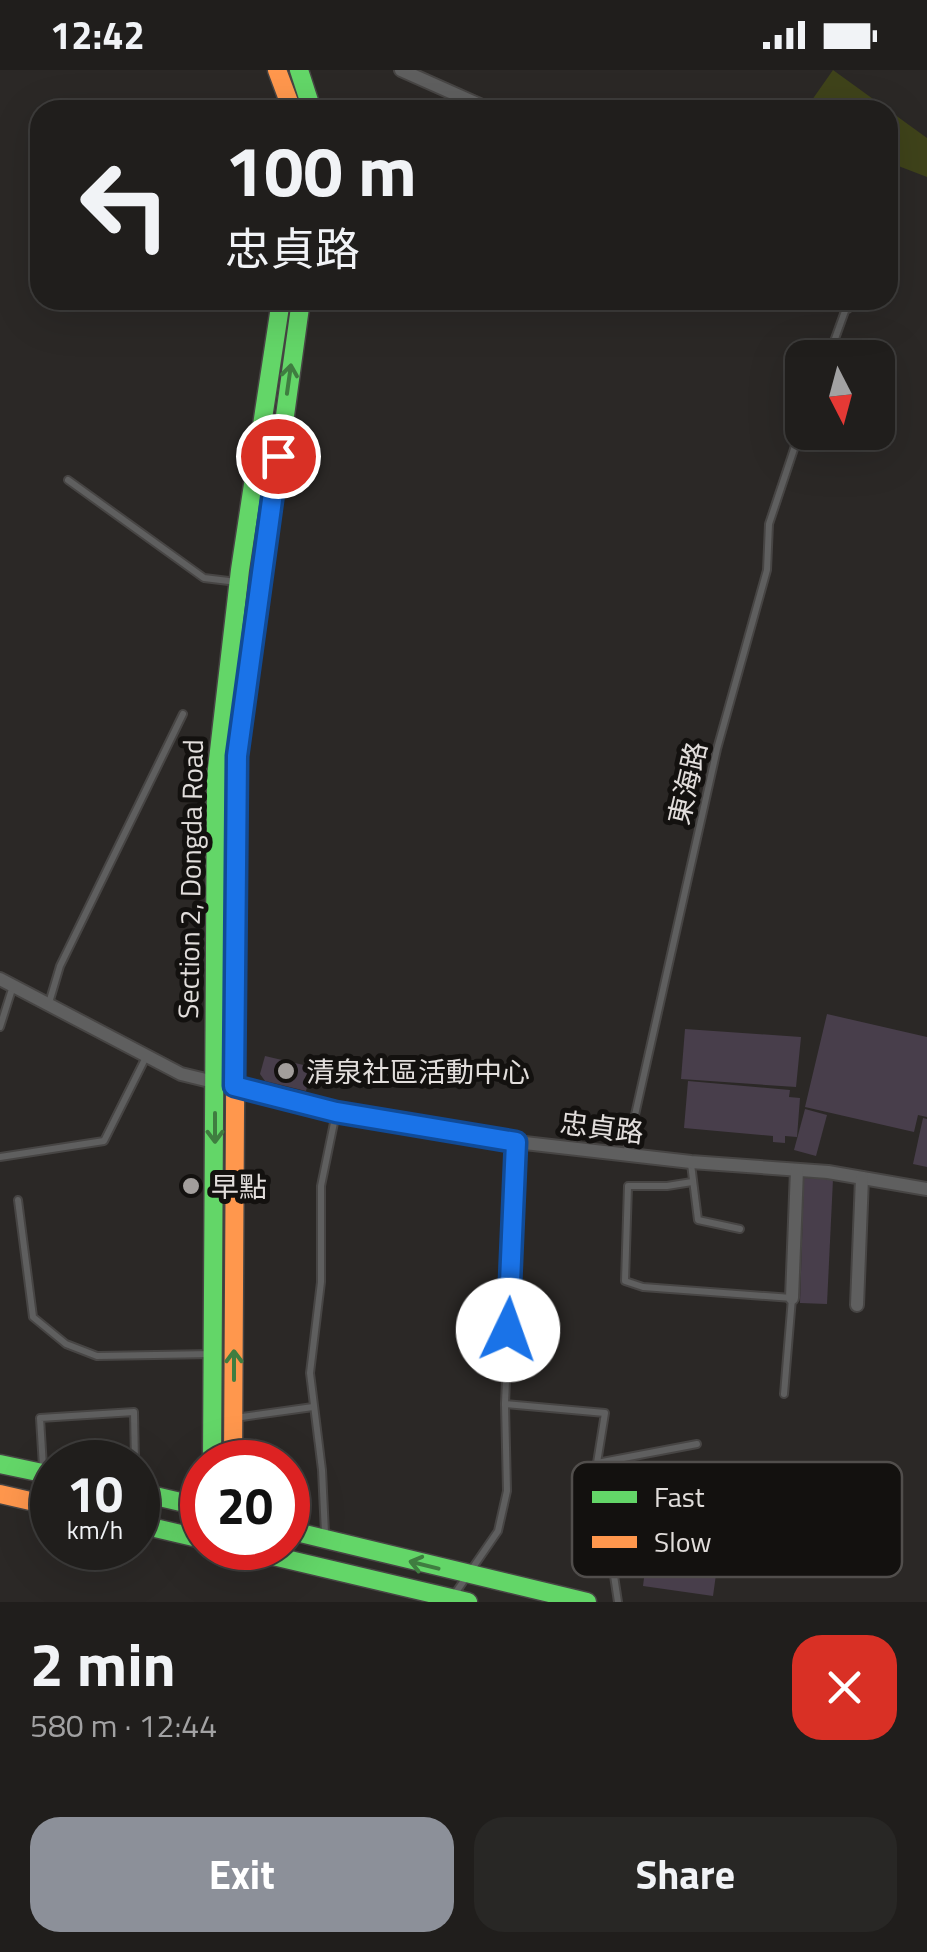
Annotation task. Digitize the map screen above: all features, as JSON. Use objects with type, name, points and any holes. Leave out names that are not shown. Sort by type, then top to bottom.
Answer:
[{"type":"street","points":[[277,70],[288,100]]},
{"type":"street","points":[[299,70],[309,100]]},
{"type":"street","points":[[401,70],[468,100]]},
{"type":"street","name":"Section 2, Dongda Road","points":[[212,1440],[216,776],[239,576],[280,310]]},
{"type":"street","name":"Section 2, Dongda Road","points":[[234,1440],[237,756],[300,310]]},
{"type":"street","points":[[239,576],[262,572]]},
{"type":"street","name":"忠貞路","points":[[7,982],[180,1074],[336,1112],[516,1142],[797,1170],[927,1189]]},
{"type":"street","points":[[792,1298],[797,1170]]},
{"type":"street","points":[[857,1306],[862,1178]]},
{"type":"street","points":[[0,1464],[30,1470]]},
{"type":"street","points":[[0,1494],[30,1501]]},
{"type":"street","points":[[310,1536],[587,1602]]},
{"type":"street","points":[[310,1565],[459,1600]]},
{"type":"lane","points":[[835,340],[845,310]]},
{"type":"lane","name":"東海路","points":[[626,1155],[717,748],[766,570],[769,524],[794,450]]},
{"type":"lane","points":[[68,480],[204,578],[239,576]]},
{"type":"lane","points":[[49,1004],[60,966],[183,714]]},
{"type":"lane","points":[[0,1028],[7,982]]},
{"type":"lane","points":[[0,1157],[104,1142],[146,1057]]},
{"type":"lane","points":[[326,1541],[310,1373],[321,1282],[321,1186],[336,1112]]},
{"type":"lane","points":[[459,1600],[498,1532],[507,1491],[505,1404],[516,1142]]},
{"type":"lane","points":[[691,1162],[698,1220],[740,1229]]},
{"type":"lane","points":[[692,1182],[628,1186],[625,1281],[644,1287],[792,1298],[784,1394]]},
{"type":"lane","points":[[18,1200],[33,1317],[66,1344],[96,1356],[214,1354]]},
{"type":"lane","points":[[505,1404],[605,1413],[598,1462]]},
{"type":"lane","points":[[234,1418],[314,1407]]},
{"type":"lane","points":[[43,1440],[40,1418],[134,1412],[135,1440]]},
{"type":"lane","points":[[608,1462],[696,1444]]},
{"type":"lane","points":[[614,1577],[618,1602]]},
{"type":"green space","points":[[833,70],[874,100],[812,100]]},
{"type":"green space","points":[[898,117],[927,138],[927,177],[898,166]]},
{"type":"building","points":[[827,1014],[927,1037],[927,1117],[918,1115],[914,1132],[805,1107]]},
{"type":"building","points":[[685,1029],[801,1037],[796,1087],[681,1079]]},
{"type":"building","name":"清泉社區活動中心","points":[[265,1056],[312,1067],[306,1091],[265,1081],[260,1074]]},
{"type":"building","points":[[688,1081],[790,1090],[789,1097],[800,1098],[797,1137],[785,1136],[785,1143],[773,1142],[773,1136],[684,1128]]},
{"type":"building","points":[[805,1109],[827,1115],[816,1156],[794,1150]]},
{"type":"building","points":[[923,1118],[927,1119],[927,1167],[913,1164]]},
{"type":"building","points":[[804,1178],[833,1179],[827,1304],[800,1303]]},
{"type":"building","points":[[644,1577],[716,1577],[713,1596],[643,1586]]},
{"type":"traffic: fast","points":[[299,70],[309,100]]},
{"type":"traffic: fast","points":[[212,1440],[216,777],[240,570],[279,310]]},
{"type":"traffic: fast","points":[[237,762],[300,310]]},
{"type":"traffic: fast","points":[[0,1464],[30,1470]]},
{"type":"traffic: fast","points":[[160,1497],[180,1502]]},
{"type":"traffic: fast","points":[[160,1529],[180,1534]]},
{"type":"traffic: fast","points":[[310,1535],[587,1602]]},
{"type":"traffic: fast","points":[[310,1565],[468,1602]]},
{"type":"traffic: slow","points":[[277,70],[288,100]]},
{"type":"traffic: slow","points":[[233,1440],[237,762]]},
{"type":"traffic: slow","points":[[0,1494],[30,1501]]},
{"type":"place","name":"清泉社區活動中心","points":[[286,1071]]},
{"type":"place","name":"早點","points":[[191,1186]]},
{"type":"route","points":[[278,456],[237,756],[234,1086],[336,1112],[516,1142],[508,1330]]}]
